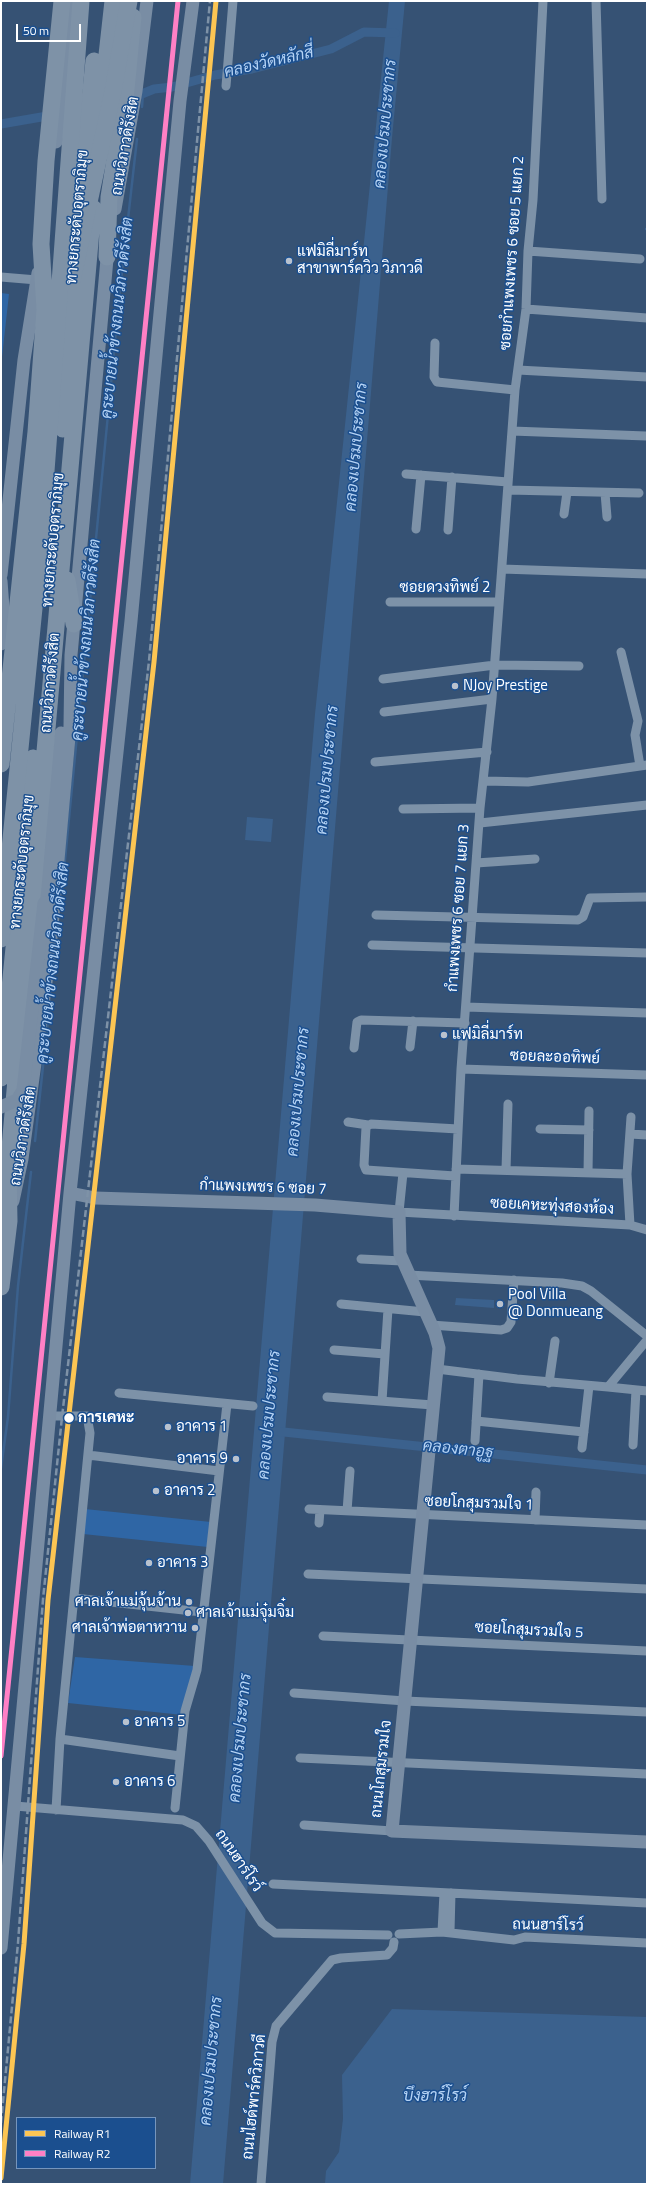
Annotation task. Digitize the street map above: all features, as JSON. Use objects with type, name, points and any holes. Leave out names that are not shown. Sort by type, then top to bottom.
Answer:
[{"type":"highway","points":[[1,764],[36,432],[45,310],[42,244],[46,161],[62,1]]},
{"type":"highway","name":"ทางยกระดับอุตราภิมุข","points":[[1,939],[41,538],[81,1]]},
{"type":"highway","name":"ถนนวิภาวดีรังสิต","points":[[1,895],[78,110],[87,1]]},
{"type":"highway","name":"ทางยกระดับอุตราภิมุข","points":[[1,1078],[56,535],[72,281],[90,94],[102,1]]},
{"type":"highway","name":"ถนนวิภาวดีรังสิต","points":[[1,1287],[9,1222],[8,1170],[88,272],[101,102],[113,1]]},
{"type":"highway","points":[[72,281],[113,91],[136,3]]},
{"type":"highway","points":[[107,257],[109,197],[130,98],[136,3]]},
{"type":"highway","points":[[63,552],[74,624]]},
{"type":"main road","points":[[1,575],[24,360],[37,280],[72,1]]},
{"type":"main road","points":[[1,1948],[70,1193],[130,636],[180,101],[193,1]]},
{"type":"main road","name":"ถนนวิภาวดีรังสิต","points":[[9,1222],[22,1159],[49,960],[70,726],[71,655],[107,257]]},
{"type":"main road","points":[[1,581],[3,608],[1,644]]},
{"type":"main road","points":[[1,1107],[17,1100],[24,1084],[44,903],[64,696],[71,655]]},
{"type":"main road","name":"กำแพงเพชร 6 ซอย 7","points":[[70,1193],[95,1198],[310,1205],[399,1212]]},
{"type":"main road","name":"ถนนโกสุมรวมใจ","points":[[399,1212],[399,1249],[402,1261],[431,1325],[439,1348],[392,1830],[647,1842]]},
{"type":"street","points":[[226,86],[232,1]]},
{"type":"street","name":"ซอยกำแพงเพชร 6 ซอย 5 แยก 2","points":[[499,602],[515,390],[526,309],[528,251],[533,200],[544,1]]},
{"type":"street","points":[[596,1],[602,199]]},
{"type":"street","points":[[528,251],[640,259]]},
{"type":"street","points":[[1,277],[37,280]]},
{"type":"street","points":[[526,309],[647,318]]},
{"type":"street","points":[[435,343],[434,377],[437,382],[515,390]]},
{"type":"street","points":[[518,370],[647,377]]},
{"type":"street","points":[[512,431],[646,436]]},
{"type":"street","points":[[406,474],[452,477],[508,486],[567,492],[639,494]]},
{"type":"street","points":[[416,529],[421,475]]},
{"type":"street","points":[[448,530],[452,477]]},
{"type":"street","points":[[564,514],[567,492]]},
{"type":"street","points":[[605,493],[607,517]]},
{"type":"street","points":[[502,569],[647,574]]},
{"type":"street","name":"ซอยดวงทิพย์ 2","points":[[390,602],[499,602]]},
{"type":"street","name":"กำแพงเพชร 6 ซอย 7 แยก 3","points":[[454,1216],[461,1069],[472,917],[480,808],[485,781],[495,665],[499,602]]},
{"type":"street","points":[[485,781],[528,782],[644,766],[635,735],[638,721],[621,652]]},
{"type":"street","points":[[383,679],[495,665],[580,666]]},
{"type":"street","points":[[384,712],[492,699]]},
{"type":"street","points":[[375,762],[487,752]]},
{"type":"street","points":[[480,823],[647,805]]},
{"type":"street","points":[[403,809],[480,808]]},
{"type":"street","points":[[476,863],[535,859]]},
{"type":"street","points":[[376,915],[578,920],[583,917],[590,898],[647,897]]},
{"type":"street","points":[[372,944],[470,949],[647,953]]},
{"type":"street","points":[[466,1007],[647,1013]]},
{"type":"street","points":[[354,1048],[358,1022],[361,1020],[465,1023]]},
{"type":"street","points":[[410,1047],[413,1021]]},
{"type":"street","name":"ซอยละออทิพย์","points":[[461,1069],[647,1075]]},
{"type":"street","points":[[506,1170],[508,1104]]},
{"type":"street","points":[[588,1173],[589,1111]]},
{"type":"street","points":[[630,1225],[628,1174],[631,1117]]},
{"type":"street","points":[[348,1122],[368,1125],[458,1129]]},
{"type":"street","points":[[368,1125],[366,1127],[366,1170],[403,1173],[506,1170],[628,1174]]},
{"type":"street","points":[[540,1129],[589,1130]]},
{"type":"street","points":[[630,1134],[647,1135]]},
{"type":"street","points":[[399,1212],[403,1173]]},
{"type":"street","name":"กำแพงเพชร 6 ซอย 7","points":[[399,1212],[454,1216]]},
{"type":"street","name":"ซอยเคหะทุ่งสองห้อง","points":[[454,1216],[630,1225],[647,1230]]},
{"type":"street","points":[[361,1259],[402,1261]]},
{"type":"street","points":[[408,1275],[562,1283],[582,1286],[591,1291],[647,1336]]},
{"type":"street","points":[[431,1325],[501,1330],[507,1328],[511,1322],[514,1280]]},
{"type":"street","points":[[341,1304],[425,1312]]},
{"type":"street","points":[[382,1401],[388,1309]]},
{"type":"street","points":[[608,1387],[647,1340]]},
{"type":"street","points":[[549,1383],[555,1341]]},
{"type":"street","points":[[334,1350],[385,1354]]},
{"type":"street","points":[[437,1369],[549,1383],[647,1391]]},
{"type":"street","points":[[475,1441],[478,1374]]},
{"type":"street","points":[[582,1448],[589,1386]]},
{"type":"street","points":[[633,1445],[636,1390]]},
{"type":"street","points":[[119,1394],[253,1406]]},
{"type":"street","points":[[327,1396],[434,1405]]},
{"type":"street","points":[[175,1808],[187,1702],[196,1670],[202,1612],[211,1555],[227,1404]]},
{"type":"street","points":[[50,1416],[87,1416],[90,1428],[60,1739],[56,1810]]},
{"type":"street","points":[[476,1421],[584,1432]]},
{"type":"street","points":[[88,1455],[219,1471]]},
{"type":"street","points":[[347,1512],[350,1471]]},
{"type":"street","points":[[535,1520],[536,1492]]},
{"type":"street","name":"ซอยโกสุมรวมใจ 1","points":[[309,1509],[423,1516],[647,1525]]},
{"type":"street","points":[[319,1522],[320,1510]]},
{"type":"street","points":[[308,1574],[416,1580],[647,1589]]},
{"type":"street","points":[[74,1598],[202,1612]]},
{"type":"street","name":"ซอยโกสุมรวมใจ 5","points":[[323,1636],[647,1651]]},
{"type":"street","points":[[294,1693],[405,1701],[647,1712]]},
{"type":"street","points":[[60,1739],[180,1756]]},
{"type":"street","points":[[300,1758],[647,1774]]},
{"type":"street","name":"ถนนฮาร์โรว์","points":[[15,1806],[188,1822],[196,1826],[209,1841],[262,1923],[276,1933],[394,1937],[446,1932],[514,1940],[525,1937],[647,1943]]},
{"type":"street","points":[[304,1825],[392,1830]]},
{"type":"street","points":[[273,1884],[647,1903]]},
{"type":"street","points":[[446,1932],[447,1893]]},
{"type":"street","name":"ถนนไฮด์พาร์ควิภาวดี","points":[[261,2184],[272,2042],[276,2026],[332,1960],[387,1955],[393,1948],[394,1937]]},
{"type":"shaded area","points":[[1,293],[9,294],[1,366]]},
{"type":"shaded area","points":[[85,1509],[211,1522],[208,1547],[83,1534]]},
{"type":"shaded area","points":[[75,1657],[195,1666],[183,1715],[68,1703]]},
{"type":"water","name":"คลองเปรมประชากร","points":[[389,1],[405,1],[392,138],[223,2184],[190,2184],[315,714]]},
{"type":"water","points":[[247,817],[273,819],[271,842],[245,840]]},
{"type":"water","points":[[456,1298],[494,1300],[494,1308],[455,1305]]},
{"type":"water","name":"บึงฮาร์โรว์","points":[[392,2009],[647,2017],[647,2184],[325,2184],[326,2171],[339,2152],[343,2119],[342,2075]]},
{"type":"waterway","name":"คลองวัดหลักสี่","points":[[132,98],[154,89],[172,87],[215,75],[252,69],[331,49],[364,32],[395,33]]},
{"type":"waterway","name":"คูระบายน้ำข้างถนนวิภาวดีรังสิต","points":[[142,107],[143,93]]},
{"type":"waterway","name":"คลองวัดหลักสี่","points":[[1,124],[53,115]]},
{"type":"waterway","name":"คูระบายน้ำข้างถนนวิภาวดีรังสิต","points":[[62,891],[120,290],[137,139]]},
{"type":"waterway","name":"คูระบายน้ำข้างถนนวิภาวดีรังสิต","points":[[35,1141],[50,1001]]},
{"type":"waterway","name":"คูระบายน้ำข้างถนนวิภาวดีรังสิต","points":[[1,1468],[8,1417],[18,1286],[31,1172]]},
{"type":"waterway","name":"คลองตาอูฐ","points":[[274,1431],[647,1470]]},
{"type":"railway","points":[[1,1756],[178,1]]},
{"type":"railway","points":[[1,2123],[18,1943],[43,1599],[62,1417],[149,661],[210,1]]},
{"type":"rail line","name":"R2","points":[[1,1756],[178,1]]},
{"type":"rail line","name":"R1","points":[[1,2178],[24,1944],[48,1600],[154,662],[216,1]]},
{"type":"place","name":"แฟมิลี่มาร์ท สาขาพาร์ควิว วิภาวดี","points":[[289,261]]},
{"type":"place","name":"NJoy Prestige","points":[[455,686]]},
{"type":"place","name":"แฟมิลี่มาร์ท","points":[[444,1035]]},
{"type":"place","name":"Pool Villa @ Donmueang","points":[[500,1304]]},
{"type":"place","name":"การเคหะ","points":[[69,1418]]},
{"type":"place","name":"อาคาร 1","points":[[168,1427]]},
{"type":"place","name":"อาคาร 9","points":[[236,1459]]},
{"type":"place","name":"อาคาร 2","points":[[156,1491]]},
{"type":"place","name":"อาคาร 3","points":[[149,1563]]},
{"type":"place","name":"ศาลเจ้าแม่จุ้นจ้าน","points":[[189,1602]]},
{"type":"place","name":"ศาลเจ้าแม่จุ๋มจิ๋ม","points":[[188,1613]]},
{"type":"place","name":"ศาลเจ้าพ่อตาหวาน","points":[[195,1628]]},
{"type":"place","name":"อาคาร 5","points":[[126,1722]]},
{"type":"place","name":"อาคาร 6","points":[[116,1782]]}]
